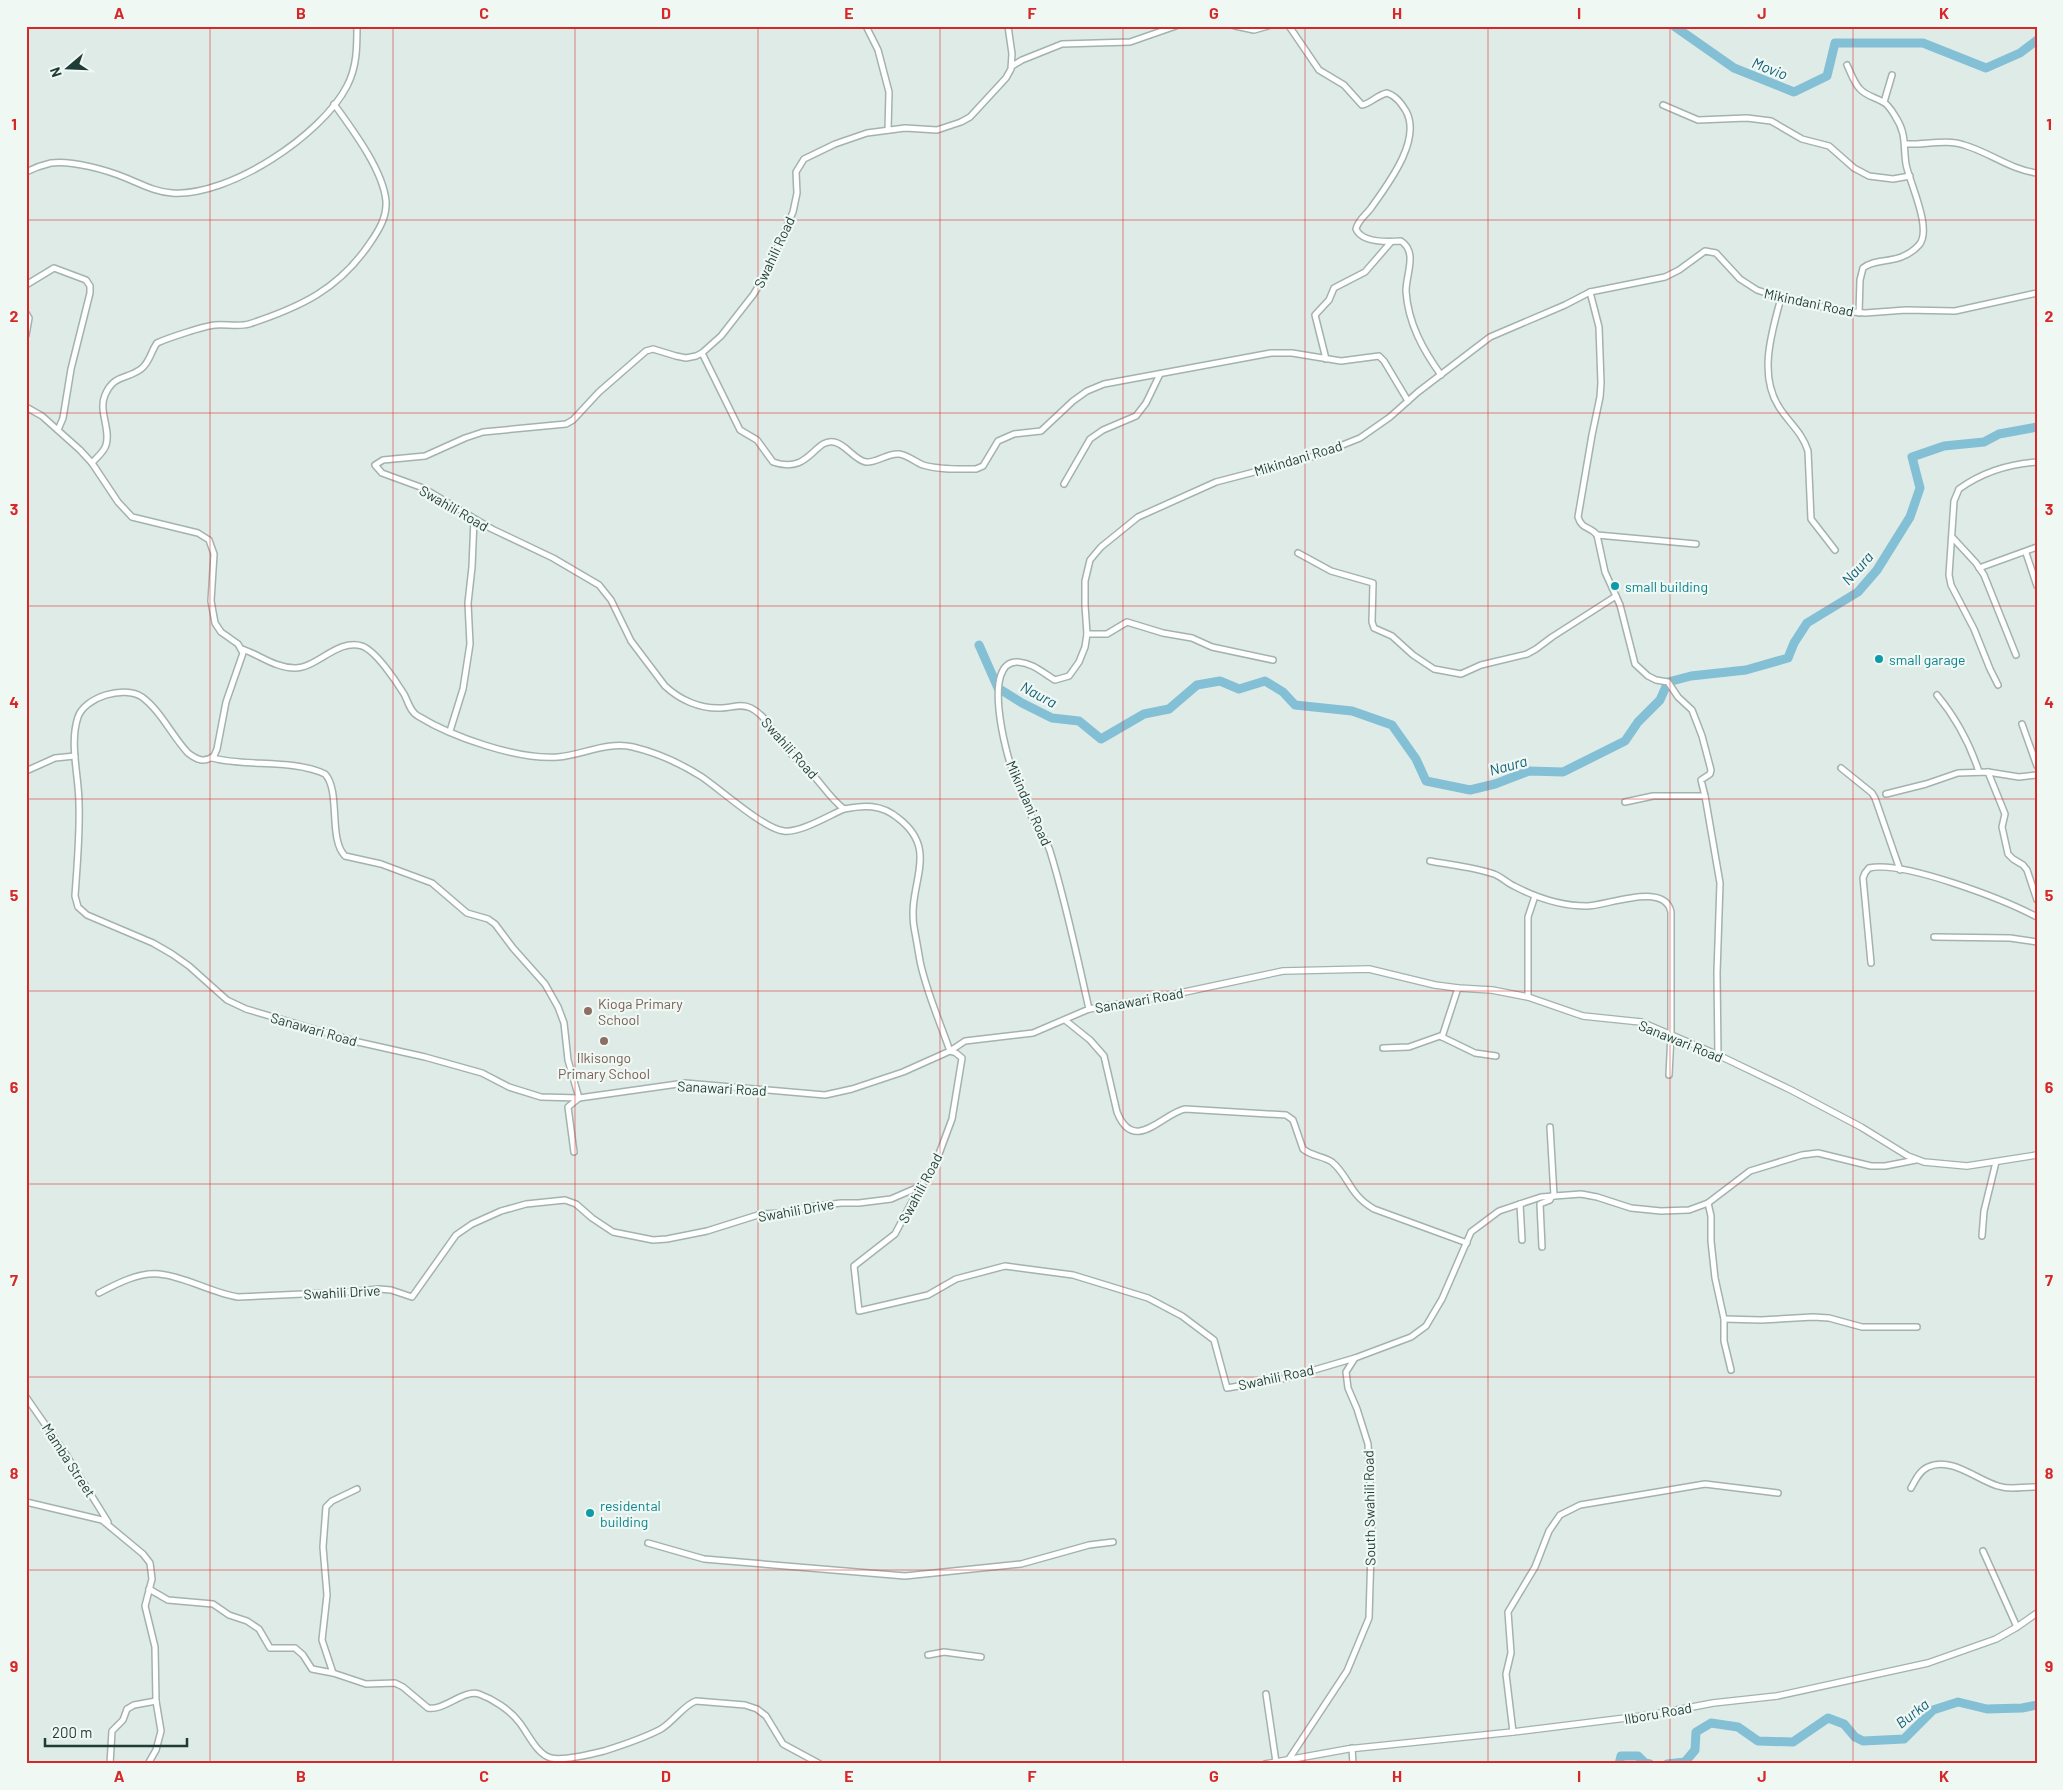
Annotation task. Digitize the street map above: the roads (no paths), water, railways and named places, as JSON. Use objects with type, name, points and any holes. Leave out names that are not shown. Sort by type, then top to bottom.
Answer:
[{"type":"street","points":[[26,172],[52,163],[73,164],[112,173],[157,191],[175,194],[197,192],[232,181],[257,168],[309,132],[334,104],[347,86],[356,63],[357,26]]},
{"type":"street","points":[[866,26],[878,50],[889,92],[888,130]]},
{"type":"street","points":[[1008,26],[1012,66],[1062,44],[1130,42],[1176,26]]},
{"type":"street","points":[[1235,26],[1254,30],[1268,26]]},
{"type":"street","points":[[1289,26],[1319,70],[1344,85],[1362,105],[1387,93],[1397,98],[1409,117],[1410,128],[1404,154],[1383,192],[1358,222],[1356,230],[1359,234],[1368,238],[1391,242],[1400,241],[1410,251],[1406,288],[1410,315],[1424,351],[1441,375]]},
{"type":"street","points":[[1847,65],[1853,79],[1862,91],[1884,102],[1897,119],[1906,144],[1906,164],[1919,205],[1922,240],[1914,250],[1902,258],[1870,263],[1863,268],[1860,280],[1859,312]]},
{"type":"street","name":"Swahili Road","points":[[1012,66],[1006,78],[970,117],[961,122],[937,130],[888,130],[852,138],[804,159],[796,172],[797,193],[793,212],[765,276],[753,295],[721,336],[702,353],[686,358],[653,349],[646,351],[599,392],[573,420],[566,424],[483,432],[426,456],[383,460],[375,465],[382,473],[423,488],[474,519],[514,541],[553,558],[599,585],[611,600],[631,641],[665,686],[678,697],[694,704],[719,708],[742,706],[752,709],[771,727],[788,750],[844,809],[867,805],[894,815],[907,825],[919,843],[920,866],[912,912],[920,962],[950,1051],[962,1058],[952,1119],[936,1162],[895,1234],[854,1266],[859,1311],[928,1295],[956,1279],[1005,1266],[1073,1275],[1148,1298],[1174,1312],[1214,1340],[1227,1388],[1287,1378],[1355,1358]]},
{"type":"street","points":[[1884,102],[1892,75]]},
{"type":"street","points":[[92,463],[103,451],[107,442],[103,402],[108,390],[115,380],[137,371],[145,365],[157,343],[214,325],[248,324],[293,307],[328,289],[360,259],[374,238],[384,217],[386,200],[378,174],[334,104]]},
{"type":"street","points":[[1663,105],[1698,120],[1747,118],[1771,120],[1802,138],[1829,146],[1854,168],[1869,176],[1887,179],[1910,176]]},
{"type":"street","points":[[1906,144],[1963,144],[2017,168],[2037,173]]},
{"type":"street","points":[[1326,359],[1315,315],[1329,300],[1334,288],[1365,272],[1391,242]]},
{"type":"street","name":"Mikindani Road","points":[[1089,1009],[1065,901],[1049,849],[1012,772],[1006,750],[998,692],[1002,672],[1013,663],[1018,662],[1039,669],[1055,680],[1061,680],[1069,676],[1079,662],[1088,634],[1085,605],[1086,581],[1090,560],[1101,547],[1138,517],[1216,482],[1291,463],[1360,438],[1390,417],[1490,337],[1552,311],[1590,292],[1665,277],[1679,270],[1705,251],[1716,253],[1740,279],[1750,286],[1781,298],[1841,311],[1956,311],[2037,293]]},
{"type":"street","points":[[26,285],[54,268],[86,280],[90,286],[90,294],[71,369],[63,418],[58,430]]},
{"type":"street","points":[[1590,292],[1599,327],[1602,359],[1601,390],[1578,517],[1585,528],[1597,535],[1696,544]]},
{"type":"street","points":[[1781,298],[1768,359],[1773,392],[1777,404],[1798,430],[1806,444],[1812,519],[1835,550]]},
{"type":"street","points":[[26,313],[29,318],[26,335]]},
{"type":"street","points":[[702,353],[740,430],[757,440],[773,462],[789,465],[802,462],[823,444],[832,442],[866,462],[892,454],[901,454],[925,465],[956,469],[976,469],[982,466],[998,441],[1014,434],[1041,431],[1072,401],[1087,391],[1111,382],[1270,353],[1284,352],[1346,361],[1378,356],[1382,358],[1408,401]]},
{"type":"street","points":[[1064,484],[1090,439],[1103,430],[1136,416],[1146,402],[1160,374]]},
{"type":"street","points":[[26,407],[42,416],[92,463],[118,502],[132,517],[183,528],[198,533],[209,540],[214,554],[212,602],[215,623],[221,632],[242,649],[270,663],[295,668],[310,665],[317,659],[345,647],[360,646],[366,648],[384,666],[404,694],[414,714],[450,731],[485,744],[530,756],[559,756],[620,746],[656,753],[703,778],[770,827],[784,831],[797,829],[844,809]]},
{"type":"street","points":[[1998,685],[1974,629],[1950,585],[1948,568],[1954,501],[1959,489],[1978,478],[2015,464],[2037,462]]},
{"type":"street","points":[[450,731],[463,688],[470,644],[468,603],[474,519]]},
{"type":"street","points":[[1597,535],[1605,572],[1623,614],[1636,664],[1648,676],[1656,680],[1668,682],[1678,697],[1692,710],[1702,736],[1710,770],[1710,774],[1701,780],[1720,883],[1717,973],[1718,1055]]},
{"type":"street","points":[[1952,537],[1979,568],[1988,584],[2016,655]]},
{"type":"street","points":[[1979,568],[2026,553],[2037,547]]},
{"type":"street","points":[[1298,553],[1331,571],[1373,583],[1372,622],[1374,628],[1392,636],[1413,655],[1434,669],[1457,674],[1481,664],[1527,654],[1541,647],[1552,637],[1616,596]]},
{"type":"street","points":[[2026,553],[2037,586]]},
{"type":"street","points":[[1088,634],[1107,634],[1127,622],[1163,633],[1192,638],[1212,647],[1273,660]]},
{"type":"street","points":[[242,649],[242,660],[226,702],[217,748],[212,758],[232,762],[298,767],[324,774],[331,785],[340,849],[345,856],[381,864],[432,883],[459,907],[467,912],[488,918],[495,924],[513,948],[545,984],[558,1007],[564,1024],[568,1060],[579,1098],[568,1107],[574,1152]]},
{"type":"street","name":"Sanawari Road","points":[[212,758],[199,760],[188,753],[160,717],[141,697],[124,692],[104,696],[84,708],[79,714],[76,723],[80,833],[75,896],[78,907],[87,915],[153,943],[172,954],[189,966],[227,1000],[246,1009],[376,1047],[418,1055],[482,1073],[509,1087],[541,1097],[579,1098],[685,1083],[824,1095],[852,1089],[903,1072],[950,1051],[965,1041],[1033,1033],[1089,1009],[1166,996],[1284,971],[1369,969],[1458,988],[1492,990],[1528,997],[1583,1016],[1641,1022],[1718,1055],[1861,1127],[1916,1160],[1951,1166],[1967,1166],[2037,1155]]},
{"type":"street","points":[[1937,695],[1965,736],[1979,772]]},
{"type":"street","points":[[2022,724],[2037,766]]},
{"type":"street","points":[[26,771],[55,758],[76,756]]},
{"type":"street","points":[[1841,768],[1872,793],[1875,798],[1900,870]]},
{"type":"street","points":[[1988,772],[2005,814],[2002,827],[2008,854],[2027,870],[2037,900]]},
{"type":"street","points":[[1886,794],[1926,784],[1948,775],[1988,772],[2019,777],[2037,774]]},
{"type":"street","points":[[1625,802],[1653,796],[1705,796]]},
{"type":"street","points":[[1430,862],[1493,874],[1511,885],[1546,900],[1588,906],[1629,897],[1660,898],[1665,901],[1671,912],[1670,1075]]},
{"type":"street","points":[[1872,963],[1864,892],[1865,873],[1874,867],[1935,877],[1998,899],[2037,917]]},
{"type":"street","points":[[1528,997],[1528,917],[1535,896]]},
{"type":"street","points":[[1934,937],[2010,938],[2037,942]]},
{"type":"street","points":[[1442,1037],[1458,988]]},
{"type":"street","points":[[1065,1020],[1090,1040],[1104,1056],[1117,1112],[1120,1119],[1129,1128],[1140,1131],[1151,1129],[1174,1112],[1185,1109],[1286,1115],[1293,1120],[1303,1149],[1334,1164],[1352,1191],[1363,1202],[1374,1209],[1467,1243]]},
{"type":"street","points":[[1383,1048],[1409,1047],[1442,1037],[1475,1053],[1496,1056]]},
{"type":"street","points":[[1542,1247],[1540,1204],[1550,1200],[1553,1196],[1550,1128]]},
{"type":"street","points":[[1355,1358],[1411,1336],[1426,1326],[1442,1299],[1471,1232],[1499,1211],[1541,1197],[1581,1194],[1597,1196],[1631,1208],[1661,1212],[1688,1210],[1708,1203],[1750,1171],[1802,1155],[1818,1153],[1871,1166],[1885,1166],[1916,1160]]},
{"type":"street","points":[[1982,1236],[1984,1211],[1996,1162]]},
{"type":"street","name":"Swahili Drive","points":[[99,1293],[125,1281],[154,1274],[164,1274],[223,1294],[238,1297],[379,1289],[392,1290],[412,1297],[456,1234],[472,1224],[501,1211],[526,1204],[565,1200],[576,1204],[592,1218],[613,1232],[653,1240],[713,1230],[761,1214],[782,1213],[808,1207],[841,1203],[891,1199],[922,1185]]},
{"type":"street","points":[[1708,1203],[1712,1216],[1711,1241],[1715,1278],[1724,1319],[1724,1341],[1731,1370]]},
{"type":"street","points":[[1520,1204],[1522,1240]]},
{"type":"street","points":[[1724,1319],[1761,1320],[1813,1317],[1829,1318],[1862,1327],[1917,1327]]},
{"type":"street","name":"South Swahili Road","points":[[1289,1759],[1347,1671],[1369,1618],[1372,1518],[1368,1444],[1348,1388],[1346,1372],[1355,1358]]},
{"type":"street","name":"Mamba Street","points":[[26,1397],[67,1456],[109,1525]]},
{"type":"street","points":[[1911,1488],[1924,1470],[1928,1467],[1939,1465],[1952,1466],[1994,1485],[2012,1490],[2022,1487],[2037,1487]]},
{"type":"street","points":[[1513,1732],[1506,1677],[1511,1653],[1508,1612],[1535,1567],[1549,1531],[1560,1515],[1580,1505],[1705,1484],[1778,1493]]},
{"type":"street","points":[[333,1672],[322,1640],[327,1600],[323,1547],[326,1508],[332,1501],[357,1489]]},
{"type":"street","points":[[26,1502],[97,1518],[109,1525],[147,1558],[152,1574],[145,1606],[155,1647],[156,1701],[160,1724],[160,1739],[148,1764]]},
{"type":"street","points":[[648,1543],[704,1559],[911,1576],[1021,1564],[1089,1545],[1113,1542]]},
{"type":"street","points":[[1983,1551],[2018,1627]]},
{"type":"street","points":[[149,1589],[168,1600],[212,1604],[229,1615],[247,1621],[259,1630],[270,1648],[295,1648],[312,1669],[333,1672],[366,1684],[392,1683],[399,1685],[431,1709],[470,1694],[480,1694],[508,1711],[519,1721],[542,1754],[550,1758],[558,1759],[604,1751],[653,1733],[668,1724],[689,1704],[696,1702],[745,1705],[757,1709],[766,1716],[783,1744],[820,1764]]},
{"type":"street","name":"Ilboru Road","points":[[1265,1764],[1352,1748],[1513,1732],[1650,1715],[1713,1703],[1799,1692],[1928,1663],[1986,1643],[2018,1627],[2037,1613]]},
{"type":"street","points":[[928,1655],[944,1652],[981,1657]]},
{"type":"street","points":[[1266,1694],[1276,1762]]},
{"type":"street","points":[[110,1764],[112,1730],[124,1720],[127,1709],[134,1705],[156,1701]]},
{"type":"street","points":[[1352,1748],[1353,1764]]},
{"type":"waterway","name":"Movio","points":[[1674,26],[1734,68],[1794,92],[1827,76],[1835,43],[1923,43],[1986,68],[2020,53],[2037,40]]},
{"type":"waterway","name":"Naura","points":[[979,645],[998,688],[1052,718],[1079,721],[1101,739],[1144,714],[1169,709],[1197,685],[1220,681],[1239,689],[1265,681],[1283,692],[1295,705],[1352,711],[1392,725],[1416,759],[1426,781],[1470,790],[1495,784],[1529,771],[1563,772],[1625,741],[1638,722],[1660,700],[1668,682],[1691,676],[1746,670],[1788,658],[1794,643],[1807,623],[1858,592],[1877,570],[1910,517],[1920,488],[1912,457],[1944,446],[1984,442],[1999,434],[2037,427]]},
{"type":"waterway","name":"Burka","points":[[1667,1764],[1685,1762],[1695,1750],[1696,1732],[1711,1723],[1738,1727],[1758,1741],[1793,1742],[1828,1718],[1844,1724],[1855,1737],[1863,1741],[1904,1739],[1933,1710],[1958,1702],[1987,1709],[2022,1708],[2037,1705]]},
{"type":"waterway","name":"Burka","points":[[1619,1764],[1621,1756],[1638,1756],[1645,1763],[1650,1764]]},
{"type":"place","name":"small building","points":[[1615,586]]},
{"type":"place","name":"small garage","points":[[1879,659]]},
{"type":"place","name":"Kioga Primary School","points":[[588,1011]]},
{"type":"place","name":"Ilkisongo Primary School","points":[[604,1041]]},
{"type":"place","name":"residental building","points":[[590,1513]]}]
